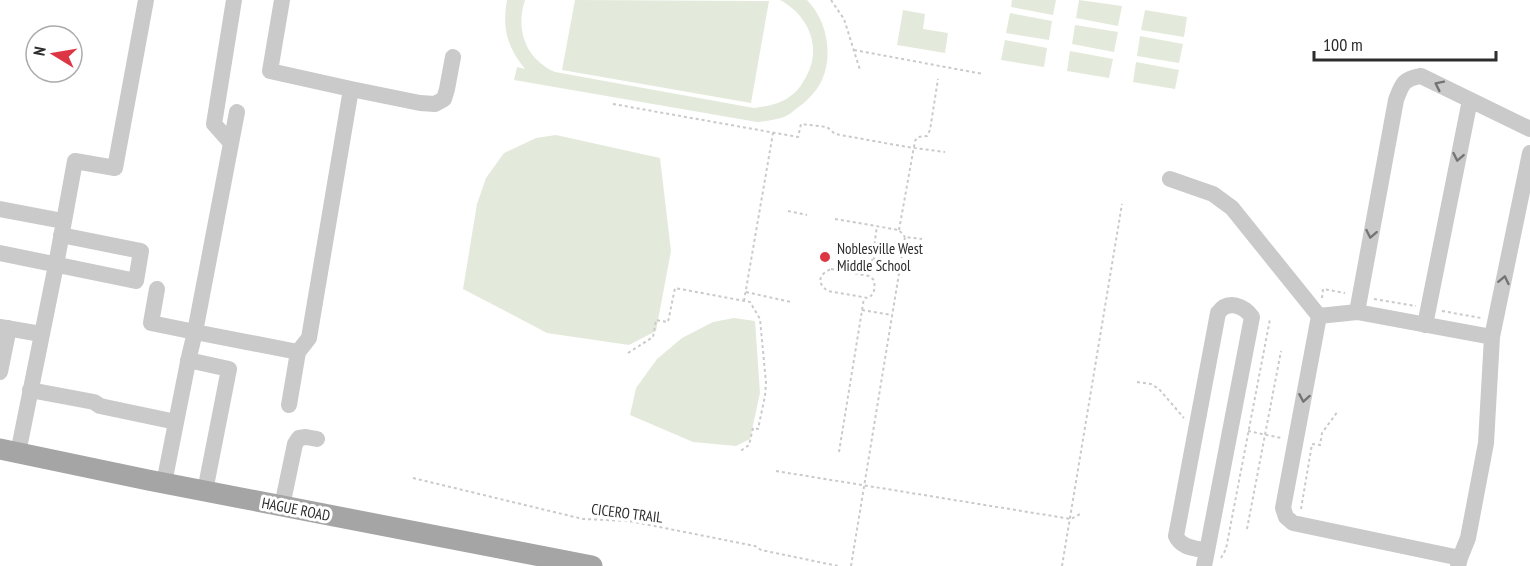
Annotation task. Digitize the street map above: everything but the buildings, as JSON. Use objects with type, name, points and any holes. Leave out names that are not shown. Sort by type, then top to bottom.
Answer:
[{"type":"main road","name":"HAGUE ROAD","points":[[9,451],[559,563],[592,566]]},
{"type":"lane","points":[[9,451],[30,390],[75,161],[115,168],[146,0]]},
{"type":"lane","points":[[231,143],[214,124],[234,0]]},
{"type":"lane","points":[[282,0],[270,71],[420,103],[435,104],[444,99],[453,57]]},
{"type":"lane","points":[[1356,312],[1396,100],[1401,87],[1410,78],[1421,76],[1530,129]]},
{"type":"lane","points":[[289,405],[298,351],[309,338],[351,89]]},
{"type":"lane","points":[[1425,325],[1470,100]]},
{"type":"lane","points":[[164,483],[237,112]]},
{"type":"lane","points":[[1319,316],[1284,508],[1292,520],[1459,562],[1468,538],[1486,443],[1492,338],[1530,153]]},
{"type":"lane","points":[[1170,179],[1213,194],[1232,208],[1319,316]]},
{"type":"lane","points":[[0,209],[141,251],[136,281],[0,253]]},
{"type":"lane","points":[[157,289],[151,323],[298,351]]},
{"type":"lane","points":[[1229,304],[1238,305],[1252,317],[1211,558],[1179,542],[1176,536],[1218,313],[1229,304]]},
{"type":"lane","points":[[1319,316],[1356,312],[1492,338]]},
{"type":"lane","points":[[0,372],[4,327],[42,334]]},
{"type":"lane","points":[[188,360],[229,369],[205,491]]},
{"type":"lane","points":[[30,390],[94,402],[100,406],[176,422]]},
{"type":"lane","points":[[282,506],[295,444],[299,438],[317,439]]},
{"type":"path","points":[[831,0],[844,19],[860,70]]},
{"type":"path","points":[[854,50],[983,74]]},
{"type":"path","points":[[899,230],[915,141],[918,137],[927,136],[930,130],[938,79]]},
{"type":"path","points":[[613,104],[798,137],[801,124],[827,127],[835,134],[945,152]]},
{"type":"path","points":[[744,301],[773,133]]},
{"type":"path","points":[[1062,566],[1122,204]]},
{"type":"path","points":[[788,211],[807,215]]},
{"type":"path","points":[[835,219],[899,230],[905,237],[922,239]]},
{"type":"path","points":[[871,268],[877,226]]},
{"type":"path","points":[[850,566],[905,237]]},
{"type":"path","points":[[873,258],[884,264],[900,267]]},
{"type":"path","points":[[831,269],[869,276],[874,280],[875,291],[872,296],[864,297],[828,291],[820,283],[821,276],[831,269]]},
{"type":"path","points":[[628,353],[653,337],[656,320],[668,322],[675,288],[750,303],[760,320],[766,383],[758,429],[753,428],[749,445],[739,452]]},
{"type":"path","points":[[1319,316],[1323,289],[1347,294]]},
{"type":"path","points":[[746,292],[790,302]]},
{"type":"path","points":[[839,452],[864,297]]},
{"type":"path","points":[[862,310],[892,315]]},
{"type":"path","points":[[1211,558],[1226,549],[1270,319]]},
{"type":"path","points":[[1247,529],[1281,351]]},
{"type":"path","points":[[1137,382],[1151,384],[1159,389],[1183,418],[1190,420]]},
{"type":"path","points":[[1292,520],[1312,444],[1320,445],[1322,433],[1338,411]]},
{"type":"path","points":[[1238,429],[1287,439]]},
{"type":"path","points":[[776,471],[1071,519],[1082,513]]},
{"type":"path","name":"CICERO TRAIL","points":[[413,478],[583,519],[629,521],[755,546],[761,550],[838,566]]},
{"type":"green space","points":[[507,0],[525,0],[521,22],[525,42],[537,59],[555,72],[754,108],[775,104],[789,97],[799,88],[807,75],[813,53],[810,32],[798,14],[780,0],[807,0],[814,8],[824,28],[828,50],[825,72],[813,94],[790,113],[778,119],[757,122],[514,80],[517,67],[525,69],[507,37],[505,20]]},
{"type":"green space","points":[[575,0],[769,1],[751,103],[562,70]]},
{"type":"green space","points":[[1012,0],[1056,0],[1053,15],[1011,7]]},
{"type":"green space","points":[[1079,0],[1122,6],[1118,26],[1076,18]]},
{"type":"green space","points":[[903,10],[925,14],[923,29],[948,33],[945,53],[897,45]]},
{"type":"green space","points":[[1145,10],[1187,17],[1184,37],[1141,30]]},
{"type":"green space","points":[[1010,13],[1052,21],[1049,40],[1006,33]]},
{"type":"green space","points":[[1075,25],[1118,32],[1114,52],[1072,44]]},
{"type":"green space","points":[[1140,36],[1183,44],[1179,63],[1137,56]]},
{"type":"green space","points":[[1005,40],[1047,48],[1044,67],[1001,60]]},
{"type":"green space","points":[[1070,51],[1113,59],[1109,78],[1067,71]]},
{"type":"green space","points":[[1136,62],[1179,70],[1175,89],[1133,82]]},
{"type":"green space","points":[[556,135],[660,158],[671,251],[656,331],[629,345],[547,333],[463,289],[477,204],[486,178],[504,153],[536,138]]},
{"type":"green space","points":[[734,318],[755,321],[760,393],[750,439],[736,446],[693,442],[630,415],[636,388],[657,359],[682,338],[713,322]]},
{"type":"place","name":"Noblesville West Middle School","points":[[825,257]]}]
